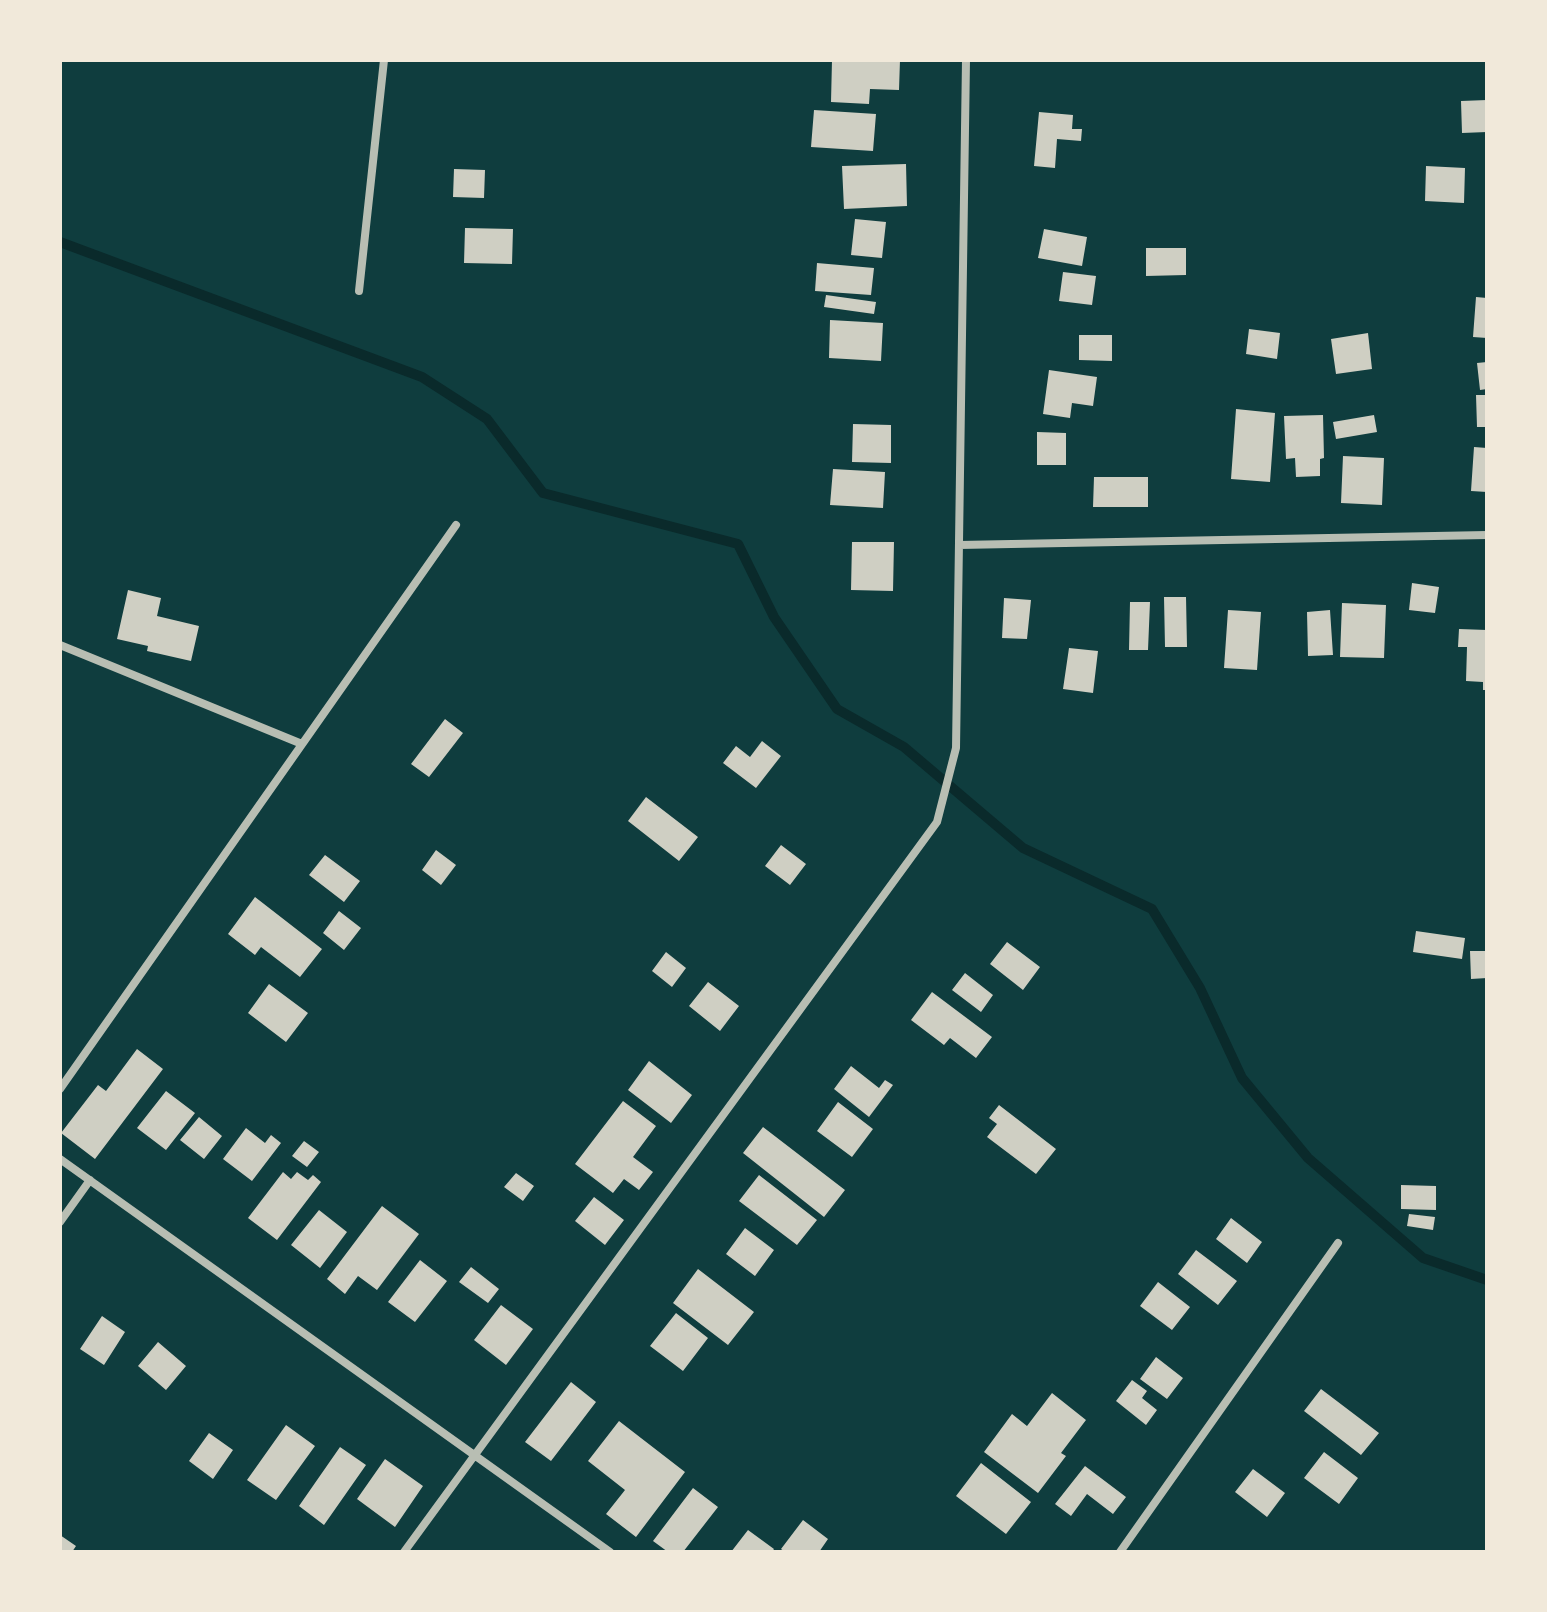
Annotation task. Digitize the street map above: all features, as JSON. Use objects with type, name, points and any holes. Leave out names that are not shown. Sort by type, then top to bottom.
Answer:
[{"type":"street","points":[[359,291],[384,60]]},
{"type":"street","points":[[404,1552],[937,822],[956,748],[966,60]]},
{"type":"street","points":[[60,1089],[456,525]]},
{"type":"street","points":[[959,545],[1487,535]]},
{"type":"street","points":[[60,645],[302,744]]},
{"type":"street","points":[[60,1159],[610,1552]]},
{"type":"street","points":[[60,1222],[90,1180]]},
{"type":"street","points":[[1120,1552],[1338,1243]]},
{"type":"building","points":[[832,60],[900,60],[899,90],[870,89],[869,104],[831,102]]},
{"type":"building","points":[[1487,100],[1487,132],[1462,133],[1461,101]]},
{"type":"building","points":[[814,110],[876,114],[873,151],[811,147]]},
{"type":"building","points":[[1039,112],[1073,115],[1072,129],[1082,129],[1081,141],[1057,139],[1055,168],[1034,166]]},
{"type":"building","points":[[906,164],[907,206],[844,209],[842,166]]},
{"type":"building","points":[[1426,166],[1465,168],[1464,203],[1425,201]]},
{"type":"building","points":[[454,169],[485,170],[484,198],[453,197]]},
{"type":"building","points":[[855,219],[886,222],[882,258],[851,255]]},
{"type":"building","points":[[465,228],[513,229],[512,264],[464,263]]},
{"type":"building","points":[[1044,229],[1087,237],[1082,266],[1038,258]]},
{"type":"building","points":[[1146,248],[1186,248],[1186,275],[1146,276]]},
{"type":"building","points":[[817,263],[874,268],[871,295],[815,291]]},
{"type":"building","points":[[1063,272],[1096,276],[1092,305],[1059,301]]},
{"type":"building","points":[[826,295],[876,302],[874,314],[824,307]]},
{"type":"building","points":[[1476,297],[1487,298],[1487,338],[1473,337]]},
{"type":"building","points":[[830,320],[883,323],[881,361],[829,358]]},
{"type":"building","points":[[1249,329],[1280,333],[1277,359],[1246,354]]},
{"type":"building","points":[[1368,333],[1372,369],[1336,374],[1331,339]]},
{"type":"building","points":[[1079,335],[1112,335],[1112,361],[1079,360]]},
{"type":"building","points":[[1487,362],[1487,389],[1480,390],[1477,363]]},
{"type":"building","points":[[1049,370],[1097,377],[1093,406],[1072,403],[1070,418],[1043,414]]},
{"type":"building","points":[[1476,395],[1487,395],[1487,427],[1477,427]]},
{"type":"building","points":[[1236,409],[1275,413],[1270,482],[1231,479]]},
{"type":"building","points":[[1323,415],[1324,458],[1320,459],[1320,476],[1296,477],[1295,458],[1286,459],[1284,416]]},
{"type":"building","points":[[1374,415],[1377,432],[1336,439],[1333,422]]},
{"type":"building","points":[[853,424],[891,425],[891,463],[852,462]]},
{"type":"building","points":[[1037,432],[1066,433],[1066,465],[1037,465]]},
{"type":"building","points":[[1474,447],[1487,448],[1487,492],[1471,491]]},
{"type":"building","points":[[1343,456],[1384,458],[1382,505],[1341,503]]},
{"type":"building","points":[[833,469],[885,472],[883,508],[830,505]]},
{"type":"building","points":[[1094,477],[1148,477],[1148,507],[1093,507]]},
{"type":"building","points":[[852,542],[894,542],[893,591],[851,590]]},
{"type":"building","points":[[1412,583],[1439,587],[1435,613],[1409,610]]},
{"type":"building","points":[[128,590],[161,598],[157,616],[199,626],[191,661],[147,651],[148,646],[117,639]]},
{"type":"building","points":[[1164,597],[1186,597],[1187,647],[1165,647]]},
{"type":"building","points":[[1004,598],[1031,600],[1027,639],[1002,638]]},
{"type":"building","points":[[1130,602],[1150,602],[1148,650],[1129,650]]},
{"type":"building","points":[[1342,603],[1386,605],[1384,658],[1340,657]]},
{"type":"building","points":[[1228,610],[1261,612],[1257,670],[1224,668]]},
{"type":"building","points":[[1330,610],[1333,655],[1308,656],[1307,612]]},
{"type":"building","points":[[1459,629],[1487,630],[1487,690],[1483,690],[1483,682],[1466,681],[1467,647],[1458,647]]},
{"type":"building","points":[[1069,648],[1098,651],[1093,693],[1063,689]]},
{"type":"building","points":[[445,719],[463,733],[429,777],[411,764]]},
{"type":"building","points":[[762,741],[781,756],[756,788],[723,763],[736,746],[750,757]]},
{"type":"building","points":[[646,797],[698,837],[679,861],[628,821]]},
{"type":"building","points":[[781,845],[806,864],[790,885],[765,866]]},
{"type":"building","points":[[436,850],[456,865],[441,885],[422,870]]},
{"type":"building","points":[[325,855],[360,881],[344,902],[309,875]]},
{"type":"building","points":[[255,897],[322,949],[300,977],[261,947],[255,955],[228,934]]},
{"type":"building","points":[[339,911],[361,928],[344,950],[323,933]]},
{"type":"building","points":[[1416,931],[1465,938],[1462,959],[1413,952]]},
{"type":"building","points":[[1007,942],[1040,967],[1023,990],[990,964]]},
{"type":"building","points":[[1470,951],[1487,951],[1487,978],[1471,979]]},
{"type":"building","points":[[666,952],[686,968],[672,987],[652,971]]},
{"type":"building","points":[[965,973],[993,995],[981,1012],[952,990]]},
{"type":"building","points":[[708,982],[739,1006],[720,1031],[689,1006]]},
{"type":"building","points":[[269,984],[308,1013],[286,1042],[248,1013]]},
{"type":"building","points":[[932,992],[992,1037],[976,1058],[950,1038],[944,1045],[911,1020]]},
{"type":"building","points":[[137,1049],[163,1069],[95,1159],[61,1133],[98,1085],[106,1091]]},
{"type":"building","points":[[649,1061],[692,1095],[671,1123],[628,1090]]},
{"type":"building","points":[[851,1066],[879,1088],[885,1080],[893,1085],[869,1117],[834,1089]]},
{"type":"building","points":[[166,1091],[195,1113],[166,1150],[137,1128]]},
{"type":"building","points":[[623,1101],[656,1126],[633,1157],[653,1172],[639,1190],[624,1179],[613,1193],[575,1164]]},
{"type":"building","points":[[838,1102],[873,1129],[852,1157],[817,1131]]},
{"type":"building","points":[[999,1105],[1056,1149],[1036,1174],[987,1137],[997,1124],[989,1118]]},
{"type":"building","points":[[199,1117],[222,1136],[204,1159],[180,1140]]},
{"type":"building","points":[[763,1127],[845,1190],[824,1217],[743,1153]]},
{"type":"building","points":[[246,1128],[265,1143],[271,1135],[281,1143],[252,1181],[223,1159]]},
{"type":"building","points":[[304,1141],[319,1152],[307,1167],[292,1156]]},
{"type":"building","points":[[283,1172],[291,1179],[297,1172],[308,1180],[313,1175],[321,1182],[277,1240],[248,1218]]},
{"type":"building","points":[[516,1173],[534,1186],[523,1201],[504,1187]]},
{"type":"building","points":[[759,1175],[817,1220],[797,1245],[739,1201]]},
{"type":"building","points":[[1401,1185],[1436,1186],[1436,1210],[1401,1209]]},
{"type":"building","points":[[594,1197],[624,1220],[605,1245],[575,1221]]},
{"type":"building","points":[[382,1206],[419,1234],[377,1290],[358,1276],[345,1294],[327,1279]]},
{"type":"building","points":[[319,1210],[347,1232],[320,1268],[291,1245]]},
{"type":"building","points":[[1409,1214],[1435,1217],[1433,1230],[1407,1226]]},
{"type":"building","points":[[1231,1218],[1262,1242],[1247,1263],[1216,1239]]},
{"type":"building","points":[[745,1228],[774,1250],[755,1276],[726,1254]]},
{"type":"building","points":[[1196,1250],[1237,1281],[1218,1305],[1178,1274]]},
{"type":"building","points":[[420,1260],[447,1281],[415,1322],[388,1302]]},
{"type":"building","points":[[471,1267],[499,1289],[488,1303],[459,1282]]},
{"type":"building","points":[[698,1269],[754,1312],[728,1345],[673,1303]]},
{"type":"building","points":[[1158,1282],[1190,1307],[1172,1330],[1140,1306]]},
{"type":"building","points":[[501,1305],[533,1329],[506,1365],[474,1340]]},
{"type":"building","points":[[676,1313],[708,1338],[683,1371],[650,1346]]},
{"type":"building","points":[[102,1316],[125,1332],[104,1365],[80,1349]]},
{"type":"building","points":[[158,1342],[186,1366],[166,1390],[138,1366]]},
{"type":"building","points":[[1156,1357],[1183,1378],[1167,1399],[1140,1379]]},
{"type":"building","points":[[1132,1380],[1147,1391],[1142,1398],[1157,1410],[1146,1425],[1116,1401]]},
{"type":"building","points":[[571,1382],[596,1402],[551,1461],[525,1442]]},
{"type":"building","points":[[1321,1389],[1379,1433],[1361,1455],[1304,1411]]},
{"type":"building","points":[[1052,1393],[1086,1420],[1061,1453],[1066,1456],[1038,1493],[984,1452],[1012,1414],[1027,1426]]},
{"type":"building","points":[[619,1421],[685,1472],[636,1537],[606,1514],[625,1490],[588,1461]]},
{"type":"building","points":[[286,1425],[315,1446],[276,1500],[247,1480]]},
{"type":"building","points":[[209,1433],[233,1450],[213,1479],[189,1461]]},
{"type":"building","points":[[340,1447],[366,1465],[324,1525],[299,1506]]},
{"type":"building","points":[[1324,1452],[1358,1478],[1339,1504],[1304,1478]]},
{"type":"building","points":[[385,1459],[423,1486],[395,1527],[357,1499]]},
{"type":"building","points":[[981,1463],[1031,1502],[1006,1534],[956,1496]]},
{"type":"building","points":[[1085,1466],[1126,1497],[1113,1514],[1087,1494],[1071,1516],[1055,1504]]},
{"type":"building","points":[[1253,1469],[1285,1493],[1267,1517],[1235,1492]]},
{"type":"building","points":[[693,1488],[718,1507],[683,1552],[668,1552],[653,1541]]},
{"type":"building","points":[[803,1520],[828,1539],[819,1552],[785,1552],[781,1549]]},
{"type":"building","points":[[748,1530],[774,1549],[772,1552],[731,1552]]},
{"type":"building","points":[[60,1535],[76,1546],[72,1552],[60,1552]]},
{"type":"waterway","points":[[60,242],[422,377],[487,419],[543,493],[738,544],[774,617],[837,709],[904,747],[1023,848],[1152,909],[1200,988],[1242,1078],[1308,1158],[1423,1258],[1487,1280]]}]
